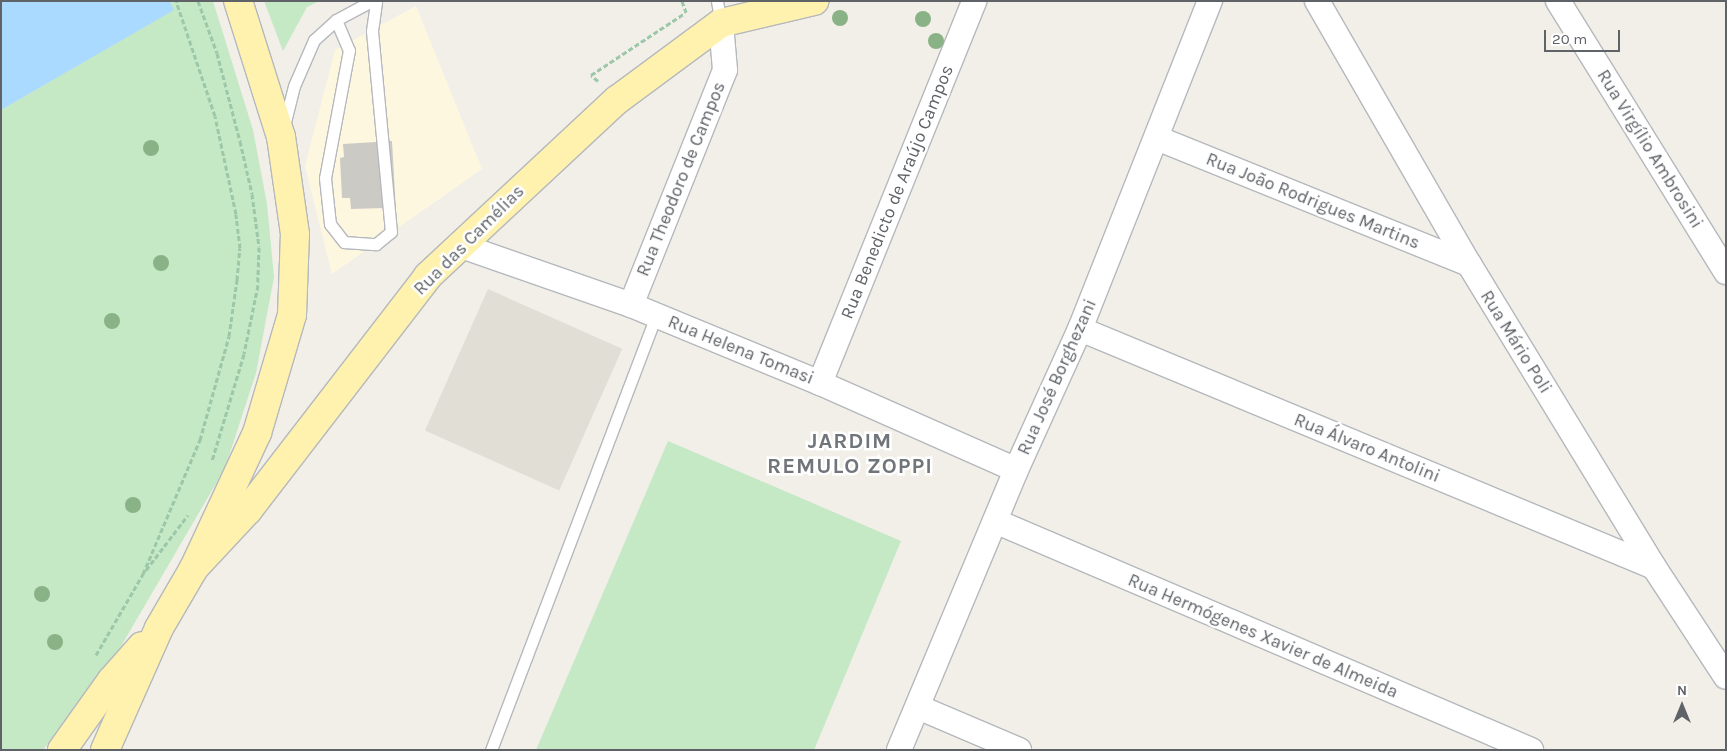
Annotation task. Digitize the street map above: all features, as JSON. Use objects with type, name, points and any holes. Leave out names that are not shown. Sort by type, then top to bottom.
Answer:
[{"type":"main road","points":[[105,750],[158,628],[194,568],[257,433],[292,315],[295,234],[281,137],[238,1]]},
{"type":"main road","name":"Rua das Camélias","points":[[194,568],[248,510],[428,276],[459,245],[617,100],[719,12],[814,1]]},
{"type":"main road","points":[[62,750],[112,680],[158,628]]},
{"type":"street","name":"Rua Benedicto de Araújo Campos","points":[[820,383],[974,1]]},
{"type":"street","name":"Rua José Borghezani","points":[[899,750],[1016,470],[1080,330],[1158,138],[1210,1]]},
{"type":"street","name":"Rua Mário Poli","points":[[1317,1],[1468,264],[1654,567],[1726,677]]},
{"type":"street","name":"Rua Virgílio Ambrosini","points":[[1558,1],[1726,272]]},
{"type":"street","name":"Rua Theodoro de Campos","points":[[631,305],[725,70],[719,12]]},
{"type":"street","name":"Rua João Rodrigues Martins","points":[[1158,138],[1468,264]]},
{"type":"street","name":"Rua Helena Tomasi","points":[[459,245],[631,305],[820,383],[1016,470]]},
{"type":"street","name":"Rua Álvaro Antolini","points":[[1080,330],[1654,567]]},
{"type":"street","name":"Rua Hermógenes Xavier de Almeida","points":[[995,522],[1531,750]]},
{"type":"street","points":[[918,707],[1019,750]]},
{"type":"lane","points":[[281,137],[304,62],[314,40],[336,20],[371,1]]},
{"type":"lane","points":[[336,20],[349,50],[325,178],[330,224],[344,242],[376,244],[391,232],[372,31],[376,1]]},
{"type":"lane","points":[[491,750],[656,316]]},
{"type":"path","points":[[143,574],[200,440],[215,392],[229,336],[240,248],[215,116],[176,1]]},
{"type":"path","points":[[198,1],[217,53],[240,140],[252,194],[259,247],[258,285],[240,371],[210,466]]},
{"type":"path","points":[[617,100],[591,74],[685,13]]},
{"type":"path","points":[[91,664],[143,574],[191,506]]},
{"type":"shaded area","points":[[416,6],[482,169],[332,274],[305,166],[335,50]]},
{"type":"shaded area","points":[[488,289],[622,349],[559,490],[425,431]]},
{"type":"green space","points":[[170,1],[213,1],[253,130],[267,204],[274,277],[256,373],[225,468],[120,648],[43,750],[1,750],[1,110],[173,10]]},
{"type":"green space","points":[[264,1],[319,1],[307,7],[283,51]]},
{"type":"green space","points":[[668,441],[901,541],[814,750],[536,750]]},
{"type":"water","points":[[1,1],[170,1],[174,10],[1,110]]},
{"type":"building","points":[[392,141],[396,211],[385,208],[351,209],[350,198],[342,198],[340,158],[344,157],[343,144]]},
{"type":"district","name":"JARDIM REMULO ZOPPI","points":[[850,454]]}]
